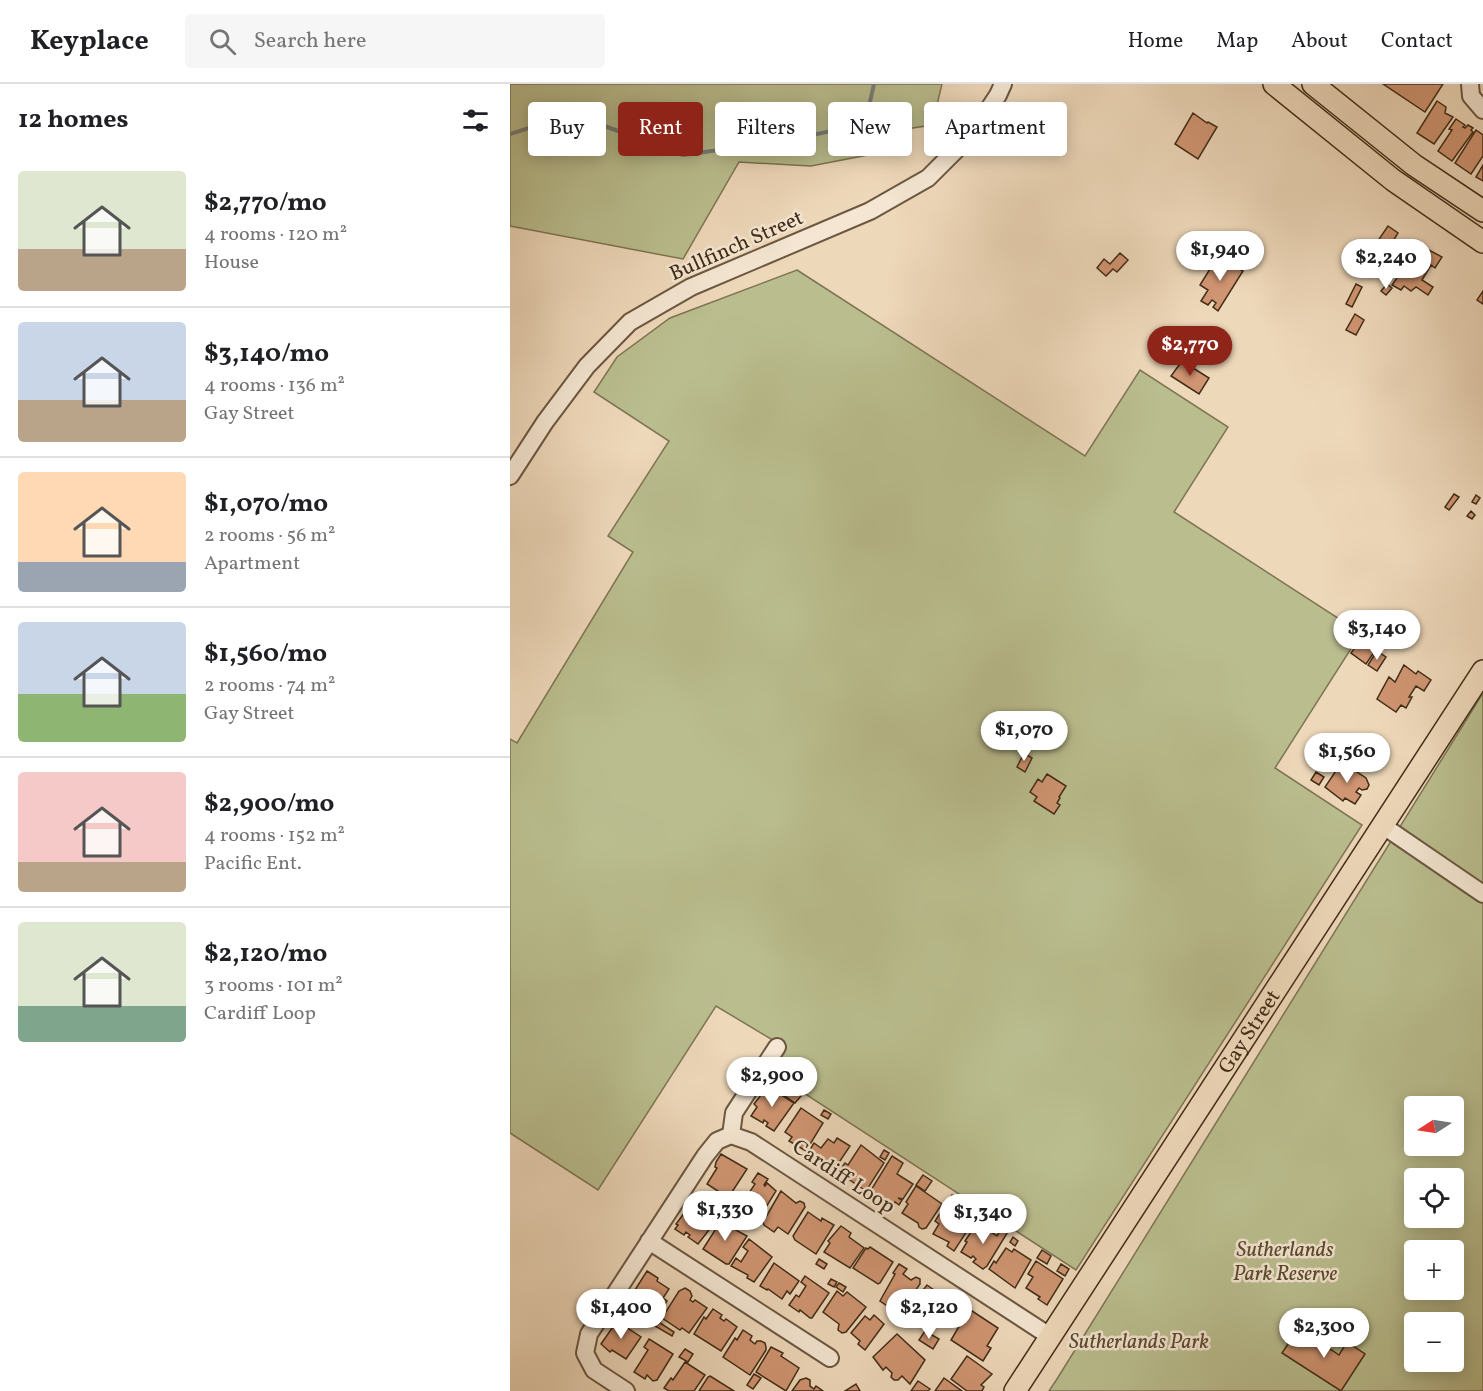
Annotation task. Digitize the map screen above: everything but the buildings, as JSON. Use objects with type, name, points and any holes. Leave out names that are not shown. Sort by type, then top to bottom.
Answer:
[{"type":"main road","points":[[1313,84],[1414,165],[1483,211]]},
{"type":"main road","points":[[1289,89],[1393,180],[1483,242]]},
{"type":"main road","name":"Gay Street","points":[[1016,1391],[1483,671]]},
{"type":"street","name":"Bullfinch Street","points":[[510,476],[545,422],[587,366],[630,322],[691,286],[870,211],[928,178],[973,133],[1004,84]]},
{"type":"street","points":[[1470,84],[1471,96],[1483,110]]},
{"type":"street","points":[[1382,825],[1483,894]]},
{"type":"street","points":[[627,1391],[594,1370],[585,1353],[589,1334],[705,1156],[717,1141],[731,1135],[734,1113],[777,1047]]},
{"type":"street","name":"Cardiff Loop","points":[[731,1135],[751,1142],[1051,1337]]},
{"type":"street","points":[[649,1241],[830,1358]]},
{"type":"green space","points":[[510,84],[942,84],[938,102],[924,102],[924,126],[912,128],[912,102],[828,102],[828,156],[863,156],[811,166],[739,162],[683,259],[510,226]]},
{"type":"green space","points":[[797,270],[1085,456],[1140,370],[1228,427],[1174,512],[1361,633],[1275,768],[1362,825],[1076,1270],[770,1071],[786,1048],[716,1006],[598,1190],[510,1133],[510,739],[517,743],[633,552],[608,536],[669,441],[594,392],[617,357],[670,318]]},
{"type":"green space","name":"Sutherlands Park Reserve","points":[[1483,693],[1483,1391],[1049,1391],[1057,1379]]},
{"type":"waterway","points":[[510,134],[572,114],[683,155],[783,141],[865,124],[874,84]]},
{"type":"park label","name":"Sutherlands Park","points":[[1139,1341]]}]
